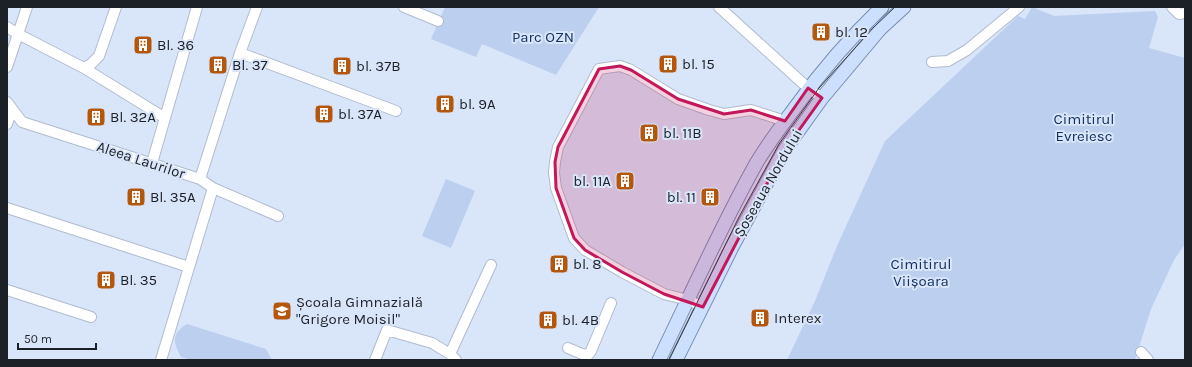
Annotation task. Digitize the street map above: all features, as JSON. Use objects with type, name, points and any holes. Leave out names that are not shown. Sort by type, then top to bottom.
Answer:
[{"type":"main road","name":"Șoseaua Nordului","points":[[659,360],[757,162],[808,88],[842,47],[882,7]]},
{"type":"main road","name":"Șoseaua Nordului","points":[[676,360],[731,249],[784,151],[822,98],[880,30],[904,7]]},
{"type":"street","points":[[7,67],[27,7]]},
{"type":"street","points":[[84,68],[91,64],[99,56],[116,7]]},
{"type":"street","points":[[152,163],[198,7]]},
{"type":"street","points":[[200,179],[240,53],[257,7]]},
{"type":"street","points":[[404,7],[438,21]]},
{"type":"street","points":[[719,7],[808,88],[822,98]]},
{"type":"street","points":[[932,62],[948,61],[967,50],[1019,7]]},
{"type":"street","points":[[1172,7],[1179,14],[1185,13]]},
{"type":"street","points":[[7,27],[84,68],[165,118]]},
{"type":"street","points":[[240,53],[396,112]]},
{"type":"street","points":[[703,307],[688,300],[664,294],[622,272],[585,250],[574,238],[556,188],[554,173],[558,147],[599,69],[620,66],[631,70],[678,99],[695,106],[724,114],[751,110],[784,122]]},
{"type":"street","points":[[7,124],[9,106]]},
{"type":"street","name":"Aleea Laurilor","points":[[9,106],[22,122],[200,179],[213,188],[278,216]]},
{"type":"street","points":[[161,360],[213,188]]},
{"type":"street","points":[[7,208],[189,267]]},
{"type":"street","points":[[375,360],[386,330],[432,343],[453,357],[491,265]]},
{"type":"street","points":[[7,290],[91,317]]},
{"type":"street","points":[[568,348],[588,355],[611,303]]},
{"type":"street","points":[[1141,352],[1148,360]]},
{"type":"highlighted area","points":[[620,66],[631,70],[678,99],[724,114],[751,110],[785,121],[808,88],[822,98],[784,151],[703,307],[664,294],[622,272],[585,250],[574,238],[556,188],[555,162],[558,147],[599,69]]},
{"type":"green space","name":"Parc OZN","points":[[445,7],[599,7],[556,75],[482,44],[476,57],[431,39]]},
{"type":"green space","points":[[1032,7],[1054,16],[1155,11],[1158,17],[1149,48],[1185,58],[1185,244],[1174,260],[1151,309],[1135,360],[787,360],[815,301],[837,246],[885,141],[1018,16],[1025,19]]},
{"type":"green space","points":[[446,179],[475,191],[451,248],[422,236]]},
{"type":"green space","points":[[187,324],[266,349],[272,360],[192,360],[181,357],[176,347],[175,339],[178,331]]},
{"type":"tram line","points":[[669,360],[739,217],[779,144],[819,88],[874,27],[895,7]]},
{"type":"place","name":"bl. 12","points":[[821,32]]},
{"type":"place","name":"Bl. 36","points":[[143,45]]},
{"type":"place","name":"bl. 15","points":[[668,64]]},
{"type":"place","name":"Bl. 37","points":[[218,65]]},
{"type":"place","name":"bl. 37B","points":[[342,66]]},
{"type":"place","name":"bl. 9A","points":[[445,104]]},
{"type":"place","name":"bl. 37A","points":[[324,114]]},
{"type":"place","name":"Bl. 32A","points":[[96,117]]},
{"type":"place","name":"bl. 11B","points":[[649,133]]},
{"type":"place","name":"bl. 11A","points":[[625,181]]},
{"type":"place","name":"Bl. 35A","points":[[136,197]]},
{"type":"place","name":"bl. 11","points":[[710,197]]},
{"type":"place","name":"bl. 8","points":[[559,264]]},
{"type":"place","name":"Bl. 35","points":[[106,280]]},
{"type":"place","name":"Școala Gimnazială \"Grigore Moisil\"","points":[[282,311]]},
{"type":"place","name":"Interex","points":[[760,318]]},
{"type":"place","name":"bl. 4B","points":[[548,320]]},
{"type":"park label","name":"Cimitirul Evreiesc","points":[[1084,128]]},
{"type":"park label","name":"Cimitirul Viișoara","points":[[921,272]]}]
